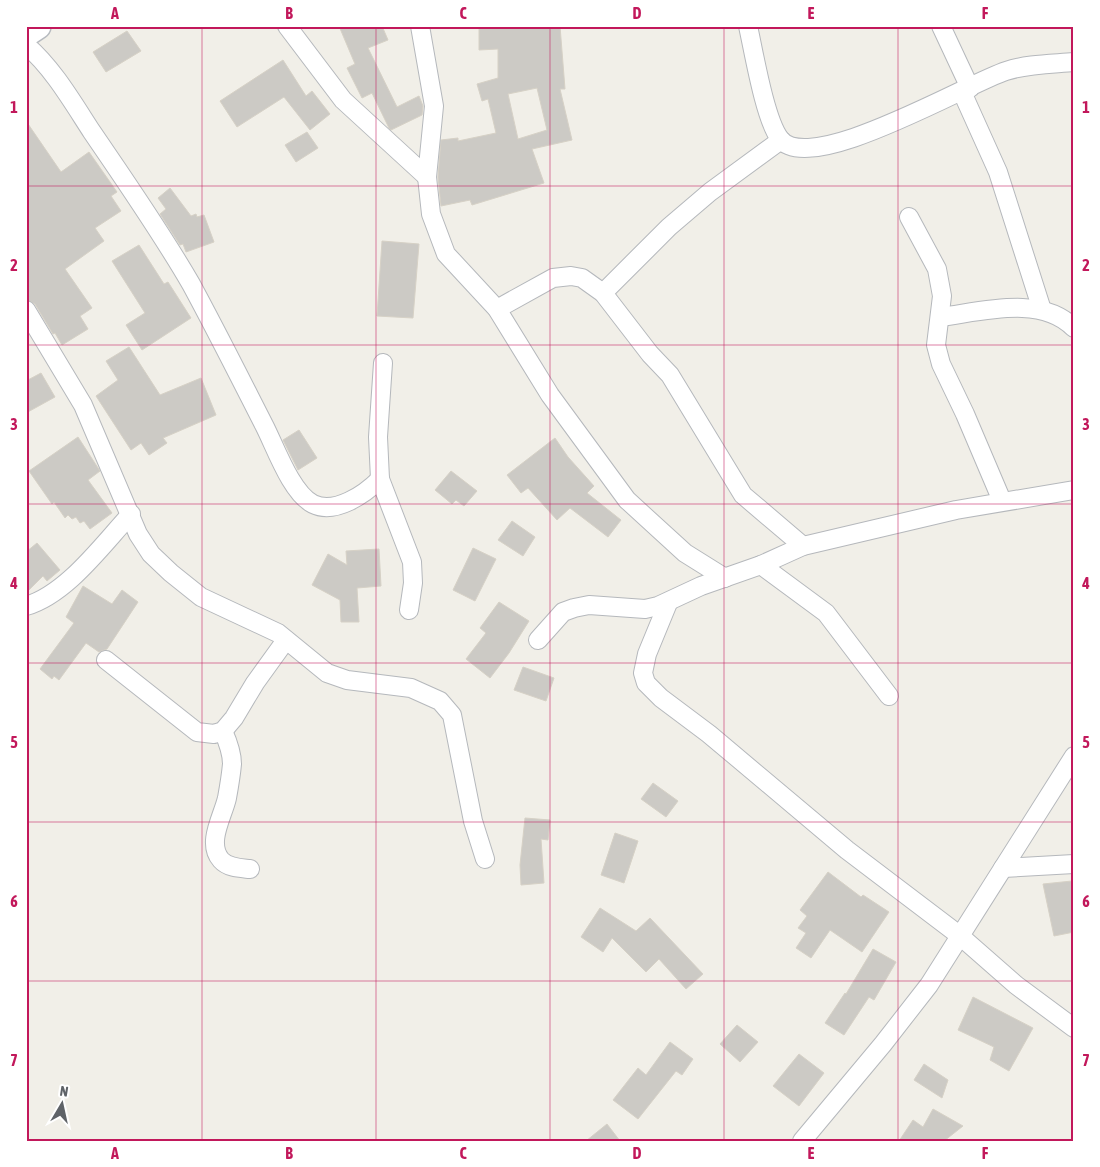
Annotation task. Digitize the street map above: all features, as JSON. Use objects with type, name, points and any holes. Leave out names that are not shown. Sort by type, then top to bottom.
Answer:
[{"type":"street","points":[[26,34],[38,26]]},
{"type":"street","points":[[287,26],[343,100],[427,178]]},
{"type":"street","points":[[420,26],[434,106],[427,178],[431,214],[446,254],[497,309],[550,395],[627,500],[685,553],[725,578]]},
{"type":"street","points":[[748,26],[771,121],[781,140],[794,149],[816,148],[884,127],[1006,71],[1074,62]]},
{"type":"street","points":[[941,26],[998,172],[1042,310]]},
{"type":"street","points":[[26,45],[37,55],[76,107],[141,204],[191,284],[281,461],[300,492],[314,504],[335,507],[369,490],[380,479]]},
{"type":"street","points":[[603,293],[682,216],[710,192],[781,140]]},
{"type":"street","points":[[909,217],[937,269],[942,296],[936,345],[941,364],[965,414],[1002,501]]},
{"type":"street","points":[[497,309],[553,278],[571,276],[582,278],[603,293],[650,354],[670,375],[743,495],[803,546]]},
{"type":"street","points":[[940,317],[1003,308],[1042,310],[1074,328]]},
{"type":"street","points":[[26,310],[83,404],[138,534],[151,554],[171,574],[202,597],[278,633],[328,673],[347,680],[411,688],[440,700],[452,715],[472,821],[484,860]]},
{"type":"street","points":[[383,363],[378,437],[380,479],[412,562],[414,583],[409,610]]},
{"type":"street","points":[[538,640],[564,612],[574,608],[608,605],[646,608],[668,603],[701,586],[761,565],[803,546],[1002,501],[1074,490]]},
{"type":"street","points":[[26,606],[41,602],[57,591],[130,514]]},
{"type":"street","points":[[761,565],[826,613],[889,696]]},
{"type":"street","points":[[668,603],[647,654],[643,673],[646,684],[660,698],[709,734],[847,850],[959,936],[1016,985],[1074,1028]]},
{"type":"street","points":[[106,660],[197,732],[214,734],[223,731],[234,718],[255,683],[286,640]]},
{"type":"street","points":[[223,731],[230,746],[232,762],[227,800],[219,821],[215,845],[222,861],[232,866],[250,869]]},
{"type":"street","points":[[802,1141],[883,1044],[929,985],[1074,756]]},
{"type":"street","points":[[1003,868],[1074,864]]},
{"type":"building","points":[[339,26],[382,26],[388,40],[368,48],[397,107],[419,96],[423,106],[422,115],[391,130],[389,128],[372,93],[362,98],[347,68],[355,64]]},
{"type":"building","points":[[479,26],[560,26],[565,89],[560,89],[572,140],[532,149],[544,183],[472,205],[470,200],[441,206],[438,177],[441,140],[458,138],[458,141],[496,133],[488,99],[482,101],[477,84],[498,78],[498,49],[479,50]],"holes":[[[537,88],[547,130],[518,139],[508,94]]]},
{"type":"building","points":[[127,31],[141,51],[106,72],[93,52]]},
{"type":"building","points":[[283,60],[306,96],[312,91],[330,114],[310,130],[284,97],[237,127],[220,101]]},
{"type":"building","points":[[26,121],[61,172],[89,152],[117,192],[111,196],[121,211],[95,228],[104,241],[65,269],[92,308],[80,316],[88,329],[62,345],[35,304],[26,299]]},
{"type":"building","points":[[307,132],[318,148],[296,162],[285,145]]},
{"type":"building","points":[[170,188],[191,216],[196,214],[197,217],[204,215],[214,242],[186,252],[183,244],[180,245],[160,214],[166,209],[158,198]]},
{"type":"building","points":[[382,241],[419,244],[413,318],[377,316]]},
{"type":"building","points":[[139,245],[164,284],[168,282],[191,318],[142,350],[126,325],[145,313],[112,261]]},
{"type":"building","points":[[129,347],[160,395],[201,378],[216,415],[163,438],[167,443],[149,455],[141,443],[131,450],[96,396],[118,380],[106,361]]},
{"type":"building","points":[[41,373],[55,397],[26,413],[26,381]]},
{"type":"building","points":[[299,430],[317,458],[298,470],[283,440]]},
{"type":"building","points":[[78,437],[100,471],[88,480],[112,513],[90,529],[84,521],[80,523],[76,517],[72,519],[68,515],[65,518],[54,502],[52,504],[29,471]]},
{"type":"building","points":[[555,438],[568,457],[594,486],[587,493],[621,520],[608,537],[570,508],[557,520],[528,488],[521,493],[507,475]]},
{"type":"building","points":[[451,471],[477,491],[464,506],[456,500],[452,504],[435,490]]},
{"type":"building","points":[[512,521],[535,537],[523,556],[498,540]]},
{"type":"building","points":[[37,543],[60,570],[47,581],[43,576],[26,593],[26,552]]},
{"type":"building","points":[[473,548],[496,559],[475,601],[453,590]]},
{"type":"building","points":[[379,549],[381,586],[357,588],[359,622],[341,622],[340,600],[312,585],[328,554],[347,565],[346,551]]},
{"type":"building","points":[[83,586],[112,604],[122,590],[138,602],[107,649],[99,652],[86,643],[59,680],[54,676],[52,679],[40,669],[74,623],[66,617]]},
{"type":"building","points":[[499,602],[529,621],[509,653],[490,678],[466,659],[486,633],[480,628]]},
{"type":"building","points":[[523,667],[554,678],[546,701],[514,690]]},
{"type":"building","points":[[653,783],[678,801],[666,817],[641,799]]},
{"type":"building","points":[[525,818],[550,820],[548,840],[541,839],[544,883],[521,885],[520,865]]},
{"type":"building","points":[[615,833],[638,841],[624,883],[601,875]]},
{"type":"building","points":[[828,872],[861,897],[863,895],[889,912],[862,952],[830,930],[811,958],[796,948],[806,933],[798,928],[807,916],[800,910]]},
{"type":"building","points":[[1072,881],[1074,932],[1054,936],[1043,884]]},
{"type":"building","points":[[600,908],[636,931],[650,918],[703,974],[686,989],[659,959],[646,972],[612,938],[603,952],[581,937]]},
{"type":"building","points":[[873,949],[896,962],[874,1000],[869,997],[844,1035],[825,1023],[846,994]]},
{"type":"building","points":[[973,997],[1033,1028],[1009,1071],[990,1060],[994,1047],[958,1030]]},
{"type":"building","points":[[737,1025],[758,1042],[740,1062],[720,1044]]},
{"type":"building","points":[[670,1042],[693,1059],[682,1075],[676,1071],[638,1119],[613,1100],[638,1068],[646,1075]]},
{"type":"building","points":[[799,1054],[824,1073],[799,1106],[773,1086]]},
{"type":"building","points":[[924,1064],[948,1080],[942,1098],[914,1080]]},
{"type":"building","points":[[933,1109],[963,1126],[944,1141],[899,1141],[913,1120],[923,1127]]},
{"type":"building","points":[[607,1124],[620,1141],[586,1141]]}]
